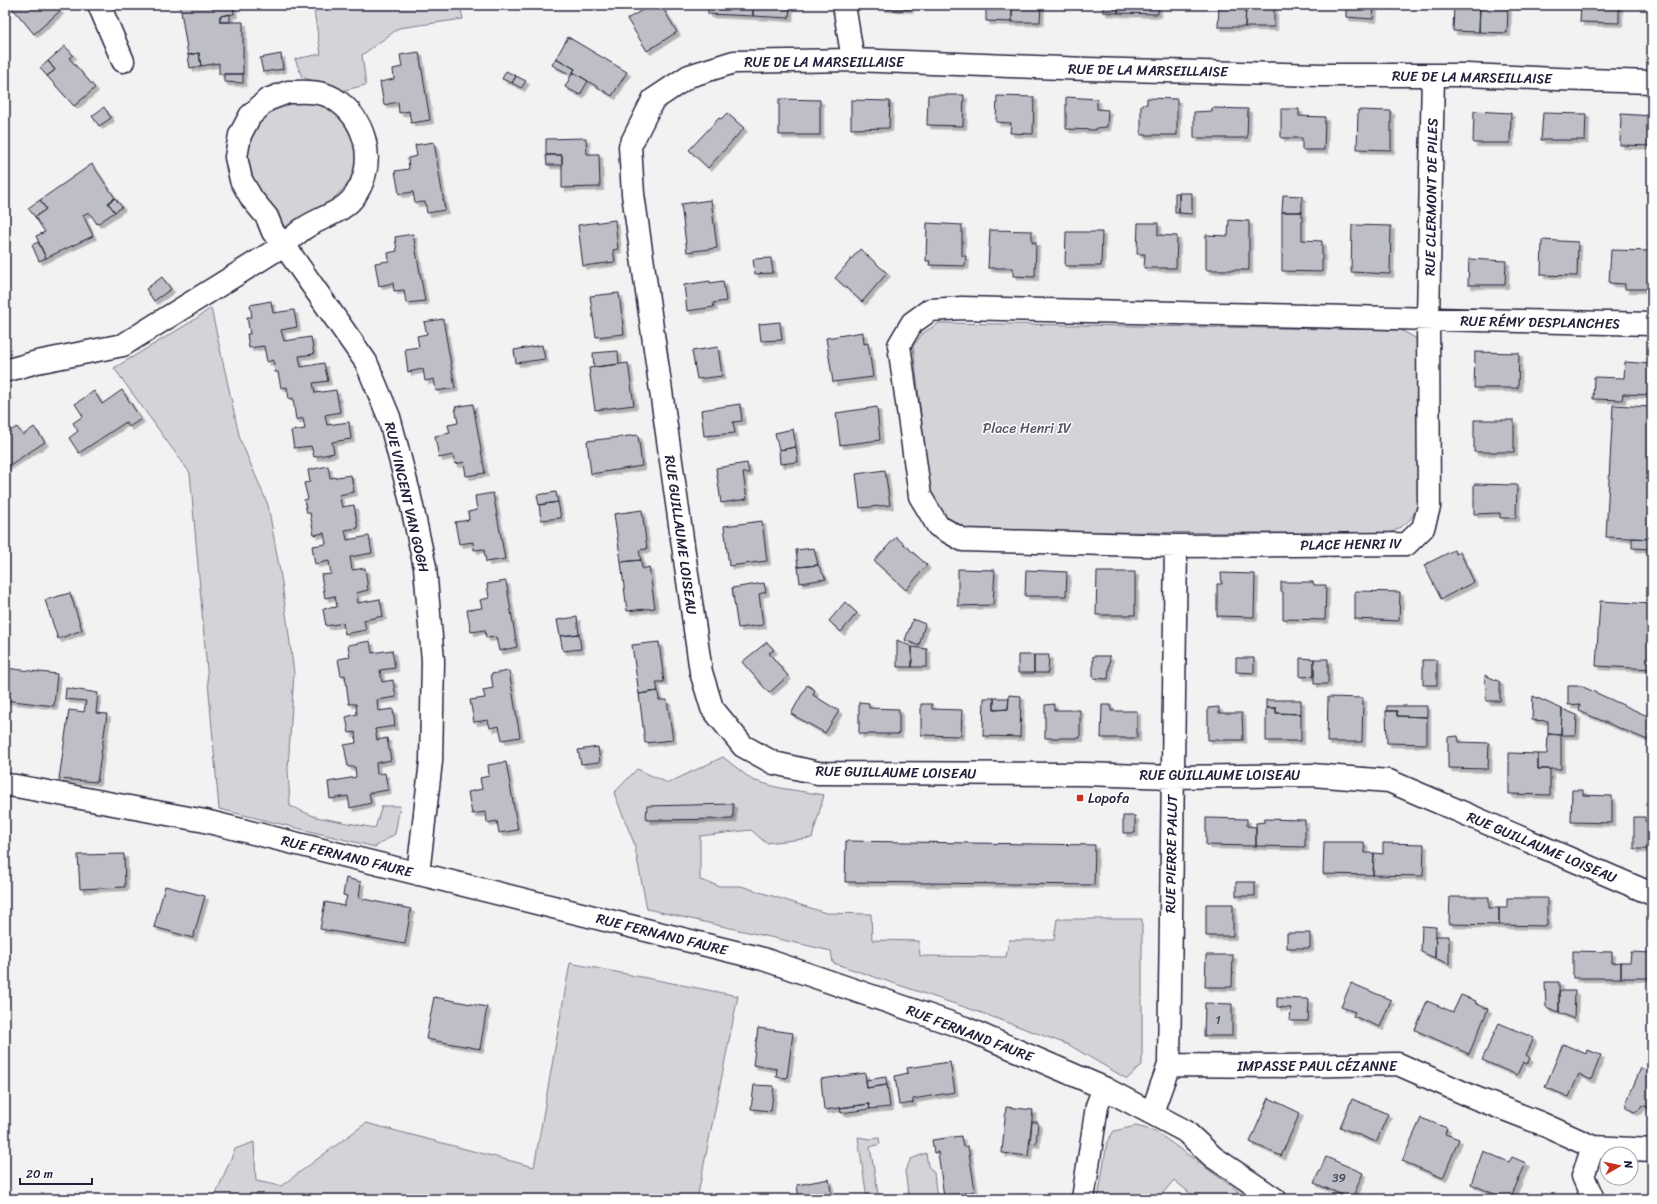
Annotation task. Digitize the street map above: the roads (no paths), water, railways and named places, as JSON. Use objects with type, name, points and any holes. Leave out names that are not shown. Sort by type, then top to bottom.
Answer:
[{"type":"street","points":[[99,5],[123,61]]},
{"type":"street","points":[[844,5],[853,60]]},
{"type":"street","name":"RUE DE LA MARSEILLAISE","points":[[653,100],[689,76],[734,62],[853,60],[1087,69],[1320,75],[1433,75],[1652,82]]},
{"type":"street","name":"RUE CLERMONT DE PILES","points":[[1428,319],[1433,75]]},
{"type":"street","name":"RUE VINCENT VAN GOGH","points":[[5,371],[37,362],[123,345],[284,245],[303,229],[340,210],[356,195],[365,174],[367,152],[362,130],[350,111],[332,98],[312,92],[288,92],[267,100],[250,116],[240,135],[236,158],[241,180],[252,199],[267,216],[273,232],[284,245],[366,362],[389,417],[425,567],[434,661],[431,761],[418,874]]},
{"type":"street","name":"RUE GUILLAUME LOISEAU","points":[[653,100],[630,146],[633,194],[700,672],[712,708],[742,746],[774,763],[818,773],[1085,774],[1172,777],[1312,775],[1389,781],[1652,894]]},
{"type":"street","name":"PLACE HENRI IV","points":[[962,308],[1428,319],[1429,507],[1423,528],[1407,544],[1176,546],[964,540],[938,526],[920,496],[899,345],[912,323],[930,310],[962,308]]},
{"type":"street","name":"RUE RÉMY DESPLANCHES","points":[[1428,319],[1652,324]]},
{"type":"street","name":"RUE PIERRE PALUT","points":[[1152,1112],[1169,1065],[1176,546]]},
{"type":"street","name":"RUE FERNAND FAURE","points":[[5,785],[205,821],[763,959],[965,1028],[1104,1088],[1152,1112],[1185,1131],[1213,1157],[1274,1199]]},
{"type":"street","name":"IMPASSE PAUL CÉZANNE","points":[[1169,1065],[1283,1066],[1398,1064],[1473,1097],[1540,1123],[1593,1147],[1652,1150]]},
{"type":"street","points":[[1083,1199],[1097,1106],[1104,1088]]},
{"type":"street","points":[[1593,1147],[1583,1176],[1593,1199]]},
{"type":"place","name":"Lopofa","points":[[1080,798]]},
{"type":"park label","name":"Place Henri IV","points":[[1027,428]]}]
